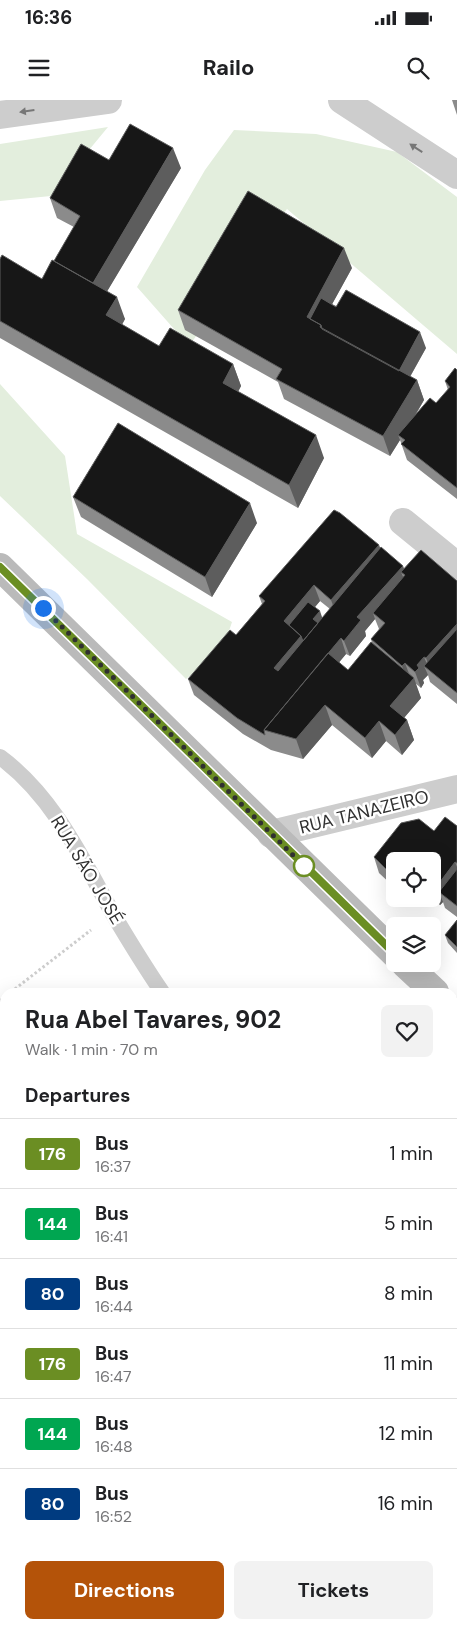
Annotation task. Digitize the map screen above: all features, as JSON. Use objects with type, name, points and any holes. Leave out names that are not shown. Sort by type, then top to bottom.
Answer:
[{"type":"street","points":[[0,115],[55,104],[108,100]]},
{"type":"street","points":[[342,100],[457,175]]},
{"type":"street","points":[[402,522],[457,566]]},
{"type":"street","points":[[0,567],[85,648],[271,834],[386,945]]},
{"type":"street","name":"RUA TANAZEIRO","points":[[271,834],[457,789]]},
{"type":"street","points":[[413,972],[430,988]]},
{"type":"lane","name":"RUA SÃO JOSÉ","points":[[0,757],[44,799],[81,856],[113,914],[159,988]]},
{"type":"path","points":[[16,988],[67,951],[104,918],[113,914]]},
{"type":"green space","points":[[108,127],[51,196],[0,201],[0,144]]},
{"type":"green space","points":[[234,130],[316,134],[397,152],[457,197],[457,354],[287,209],[189,346],[137,287],[205,170]]},
{"type":"green space","points":[[0,384],[65,456],[77,534],[232,622],[224,646],[186,679],[87,579],[0,496]]},
{"type":"building","points":[[130,124],[173,148],[93,283],[54,261],[80,216],[50,198],[81,144],[109,160]]},
{"type":"building","points":[[248,191],[344,248],[307,317],[321,325],[320,327],[417,380],[383,436],[276,379],[282,369],[178,310]]},
{"type":"building","points":[[2,255],[42,279],[52,260],[117,297],[106,315],[159,346],[170,328],[233,364],[223,383],[316,435],[289,485],[0,321],[0,259]]},
{"type":"building","points":[[346,290],[420,332],[399,371],[322,329],[321,325],[310,319],[321,298],[336,307]]},
{"type":"building","points":[[455,368],[457,370],[457,488],[401,444],[405,440],[398,435],[430,398],[436,403],[450,387],[445,381]]},
{"type":"building","points":[[118,423],[250,503],[205,577],[73,497]]},
{"type":"building","points":[[334,510],[379,545],[331,600],[314,585],[284,621],[301,636],[274,668],[278,671],[381,547],[403,566],[357,617],[361,620],[344,641],[341,638],[264,730],[265,735],[237,718],[188,679],[230,630],[236,635],[265,601],[259,596]]},
{"type":"building","points":[[421,550],[457,581],[457,624],[426,658],[424,657],[417,665],[419,668],[415,672],[405,663],[402,666],[371,639],[385,623],[373,613],[405,575],[401,572]]},
{"type":"building","points":[[308,602],[320,611],[313,619],[318,623],[303,641],[301,636],[289,625]]},
{"type":"building","points":[[457,629],[457,693],[424,666]]},
{"type":"building","points":[[371,642],[414,678],[390,706],[407,720],[395,735],[379,721],[365,738],[325,705],[296,739],[264,730],[328,653],[348,670]]},
{"type":"building","points":[[445,817],[457,826],[457,863],[455,862],[441,881],[441,852],[386,852],[386,869],[374,857],[401,823],[419,819],[434,831]]},
{"type":"building","points":[[457,869],[457,906],[441,894],[441,889]]},
{"type":"building","points":[[457,920],[457,947],[445,935]]},
{"type":"bus line","name":"176","points":[[0,567],[85,648],[271,834],[386,945]]},
{"type":"route","points":[[43,608],[304,866]]}]
